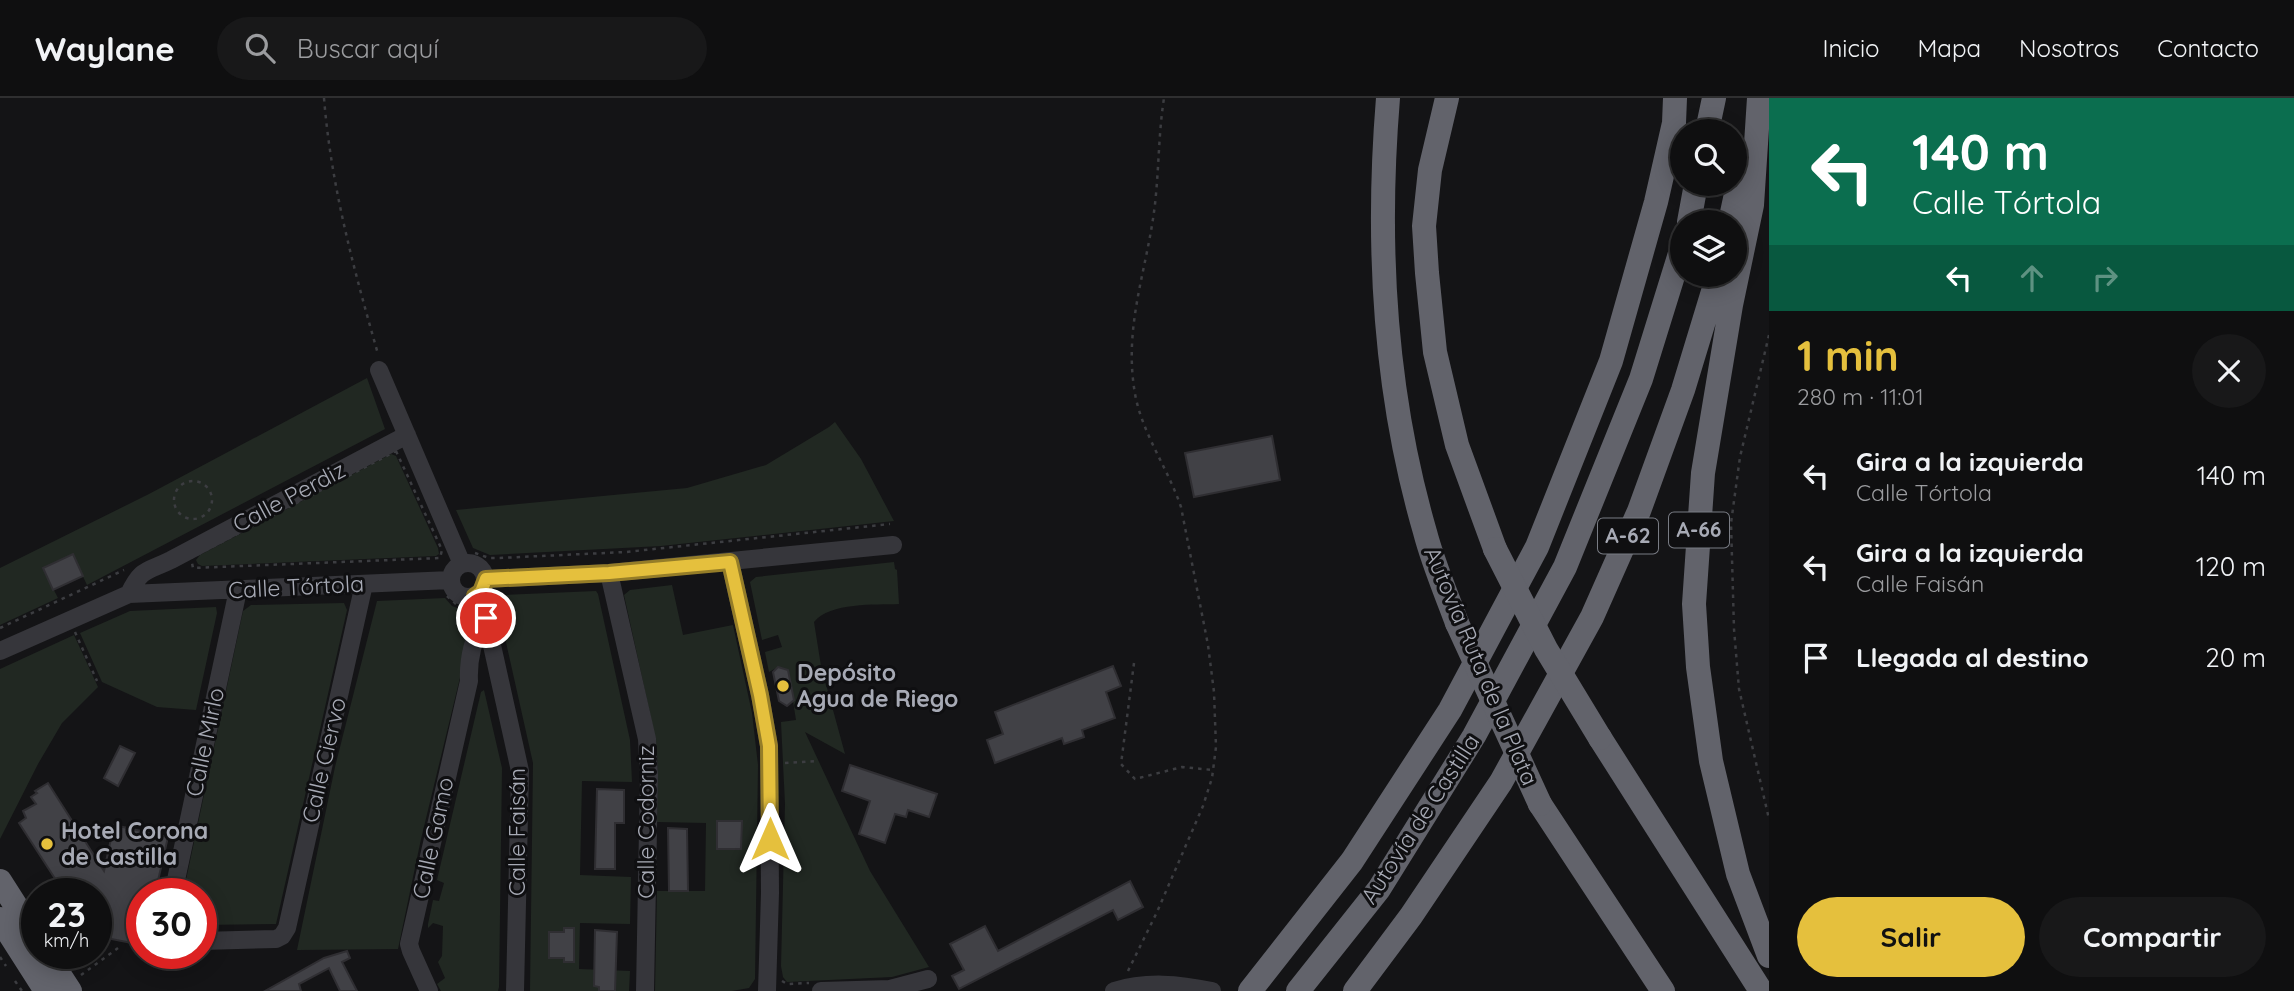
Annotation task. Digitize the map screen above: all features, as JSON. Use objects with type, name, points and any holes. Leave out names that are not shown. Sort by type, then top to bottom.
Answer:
[{"type":"highway","name":"Autovía Ruta de la Plata","points":[[1388,98],[1383,157],[1381,261],[1388,350],[1411,482],[1425,535],[1457,623],[1540,804],[1663,991]]},
{"type":"highway","points":[[1447,98],[1430,170],[1424,226],[1435,352],[1457,445],[1495,549],[1546,649],[1761,991]]},
{"type":"highway","points":[[1255,985],[1352,861],[1450,710],[1537,547],[1611,361],[1656,202],[1674,123],[1675,98]]},
{"type":"highway","points":[[1710,119],[1714,98]]},
{"type":"highway","points":[[1733,210],[1758,98]]},
{"type":"highway","name":"A-66","points":[[1758,98],[1752,205],[1731,305],[1703,473],[1694,604],[1698,667],[1711,761],[1738,874],[1769,957]]},
{"type":"highway","name":"Autovía de Castilla","points":[[1298,991],[1379,889],[1474,736],[1565,567],[1641,379],[1670,286]]},
{"type":"highway","name":"Autovía de Castilla","points":[[1355,991],[1411,916],[1501,782],[1592,617],[1643,499],[1683,390],[1714,287]]},
{"type":"highway","points":[[0,881],[21,914]]},
{"type":"highway","points":[[3,938],[64,987]]},
{"type":"highway","points":[[54,969],[64,987]]},
{"type":"street","points":[[379,370],[462,564]]},
{"type":"street","name":"Calle Perdiz","points":[[0,651],[136,593],[136,578],[144,571],[165,563],[407,435]]},
{"type":"street","points":[[486,579],[609,573],[893,545]]},
{"type":"street","points":[[730,562],[760,695],[770,763],[767,991]]},
{"type":"street","points":[[165,563],[183,592]]},
{"type":"street","points":[[470,563],[478,565],[484,571],[486,579],[481,592],[472,602],[456,593],[451,580],[452,573],[462,564],[470,563]]},
{"type":"street","name":"Calle Codorniz","points":[[609,573],[647,740],[649,775],[645,991]]},
{"type":"street","name":"Calle Tórtola","points":[[136,593],[451,580]]},
{"type":"street","name":"Calle Ciervo","points":[[217,941],[276,939],[282,936],[287,928],[364,584]]},
{"type":"street","name":"Calle Mirlo","points":[[176,878],[239,590]]},
{"type":"street","name":"Calle Faisán","points":[[472,602],[486,618],[520,771],[515,991]]},
{"type":"street","name":"Calle Gamo","points":[[429,991],[409,944],[444,781],[469,681],[468,668],[477,630],[486,618]]},
{"type":"street","points":[[469,681],[497,668]]},
{"type":"street","points":[[819,987],[890,989],[928,979]]},
{"type":"street","points":[[1119,990],[1153,984],[1189,986],[1212,991]]},
{"type":"path","points":[[324,98],[331,164],[348,244],[378,355],[379,370]]},
{"type":"path","points":[[1119,990],[1157,912],[1203,806],[1216,747],[1214,692],[1208,645],[1187,540],[1175,489],[1143,425],[1136,399],[1131,356],[1134,310],[1156,193],[1164,98]]},
{"type":"path","points":[[1769,335],[1740,457],[1731,523],[1734,629],[1739,689],[1769,820]]},
{"type":"path","points":[[396,451],[442,550],[440,558],[193,568],[191,558],[396,451]]},
{"type":"path","points":[[192,480],[206,485],[213,498],[208,513],[195,519],[180,515],[174,501],[178,487],[192,480]]},
{"type":"path","points":[[439,595],[446,595],[456,604],[472,602]]},
{"type":"path","points":[[75,632],[97,681]]},
{"type":"path","points":[[1134,663],[1121,764],[1135,779],[1182,767],[1213,770]]},
{"type":"path","points":[[770,763],[817,761]]},
{"type":"path","points":[[3,938],[6,966]]},
{"type":"path","points":[[64,987],[118,948]]},
{"type":"path","points":[[779,977],[787,984],[819,987]]},
{"type":"path","points":[[15,981],[22,991]]},
{"type":"shaded area","points":[[367,378],[385,429],[87,585],[72,554],[43,569],[58,598],[0,625],[0,568],[149,494]]},
{"type":"shaded area","points":[[835,422],[861,459],[894,521],[661,546],[490,555],[473,548],[456,510],[687,488],[766,465]]},
{"type":"shaded area","points":[[391,454],[396,456],[438,548],[439,554],[436,556],[202,566],[198,564],[196,560],[200,555]]},
{"type":"shaded area","points":[[894,562],[899,604],[842,608],[821,616],[814,622],[821,666],[845,754],[805,732],[870,871],[929,967],[892,977],[787,982],[781,966],[785,804],[781,722],[796,720],[788,670],[778,667],[769,672],[765,652],[782,647],[778,635],[762,640],[750,582],[756,577]]},
{"type":"shaded area","points":[[672,585],[683,635],[733,625],[752,713],[758,765],[755,979],[749,988],[732,991],[655,991],[657,891],[705,891],[706,823],[657,822],[656,741],[624,595],[630,590]]},
{"type":"shaded area","points":[[596,591],[630,740],[632,782],[582,781],[580,875],[631,877],[630,924],[580,923],[579,969],[630,971],[629,991],[530,991],[533,763],[497,602],[502,595]]},
{"type":"shaded area","points":[[445,598],[452,606],[468,612],[472,628],[421,839],[398,949],[297,950],[335,767],[377,601]]},
{"type":"shaded area","points":[[344,603],[347,610],[276,924],[217,925],[217,878],[186,878],[243,611],[251,605]]},
{"type":"shaded area","points":[[216,607],[217,613],[196,710],[157,707],[102,682],[80,633],[130,611]]},
{"type":"shaded area","points":[[74,635],[98,687],[62,723],[0,839],[0,669]]},
{"type":"shaded area","points":[[484,690],[502,768],[499,987],[498,991],[441,991],[437,984],[445,978],[438,962],[442,956],[443,926],[433,923],[428,928],[428,924],[433,900],[439,901],[444,883],[437,880],[481,692]]},
{"type":"building","points":[[1272,436],[1280,480],[1194,497],[1185,453]]},
{"type":"building","points":[[73,554],[83,576],[53,590],[43,568]]},
{"type":"building","points":[[1113,666],[1121,686],[1106,692],[1115,718],[1082,730],[1084,737],[1064,744],[1062,738],[995,763],[987,740],[1003,734],[995,712]]},
{"type":"building","name":"Depósito Agua de Riego","points":[[778,667],[788,670],[794,700],[787,706],[779,701],[773,672]]},
{"type":"building","points":[[120,746],[135,753],[118,786],[104,778]]},
{"type":"building","points":[[850,765],[937,794],[929,817],[908,810],[906,817],[895,814],[885,843],[859,834],[870,801],[842,791]]},
{"type":"building","points":[[48,783],[104,871],[114,825],[168,837],[159,878],[126,878],[126,942],[112,939],[112,878],[55,878],[19,823],[26,818],[23,811],[36,804],[31,797],[37,793],[35,791]]},
{"type":"building","points":[[597,789],[624,790],[624,823],[615,823],[615,869],[595,869]]},
{"type":"building","points":[[717,821],[742,821],[741,849],[717,849]]},
{"type":"building","points":[[668,828],[687,829],[688,891],[669,891]]},
{"type":"building","points":[[1130,881],[1143,907],[1118,920],[1113,910],[959,989],[952,976],[964,970],[950,944],[985,926],[998,951]]},
{"type":"building","points":[[564,928],[574,928],[574,962],[564,962],[564,958],[549,958],[549,932],[564,932]]},
{"type":"building","points":[[595,930],[617,932],[615,991],[599,991],[599,987],[594,986]]},
{"type":"building","points":[[347,951],[350,958],[342,962],[357,991],[340,991],[329,968],[299,984],[301,991],[265,991],[324,958]]},
{"type":"place","name":"Depósito Agua de Riego","points":[[783,686]]},
{"type":"place","name":"Hotel Corona de Castilla","points":[[47,844]]},
{"type":"route","points":[[486,618],[475,596],[485,586],[486,579],[609,573],[730,562],[769,746],[770,839]]}]
